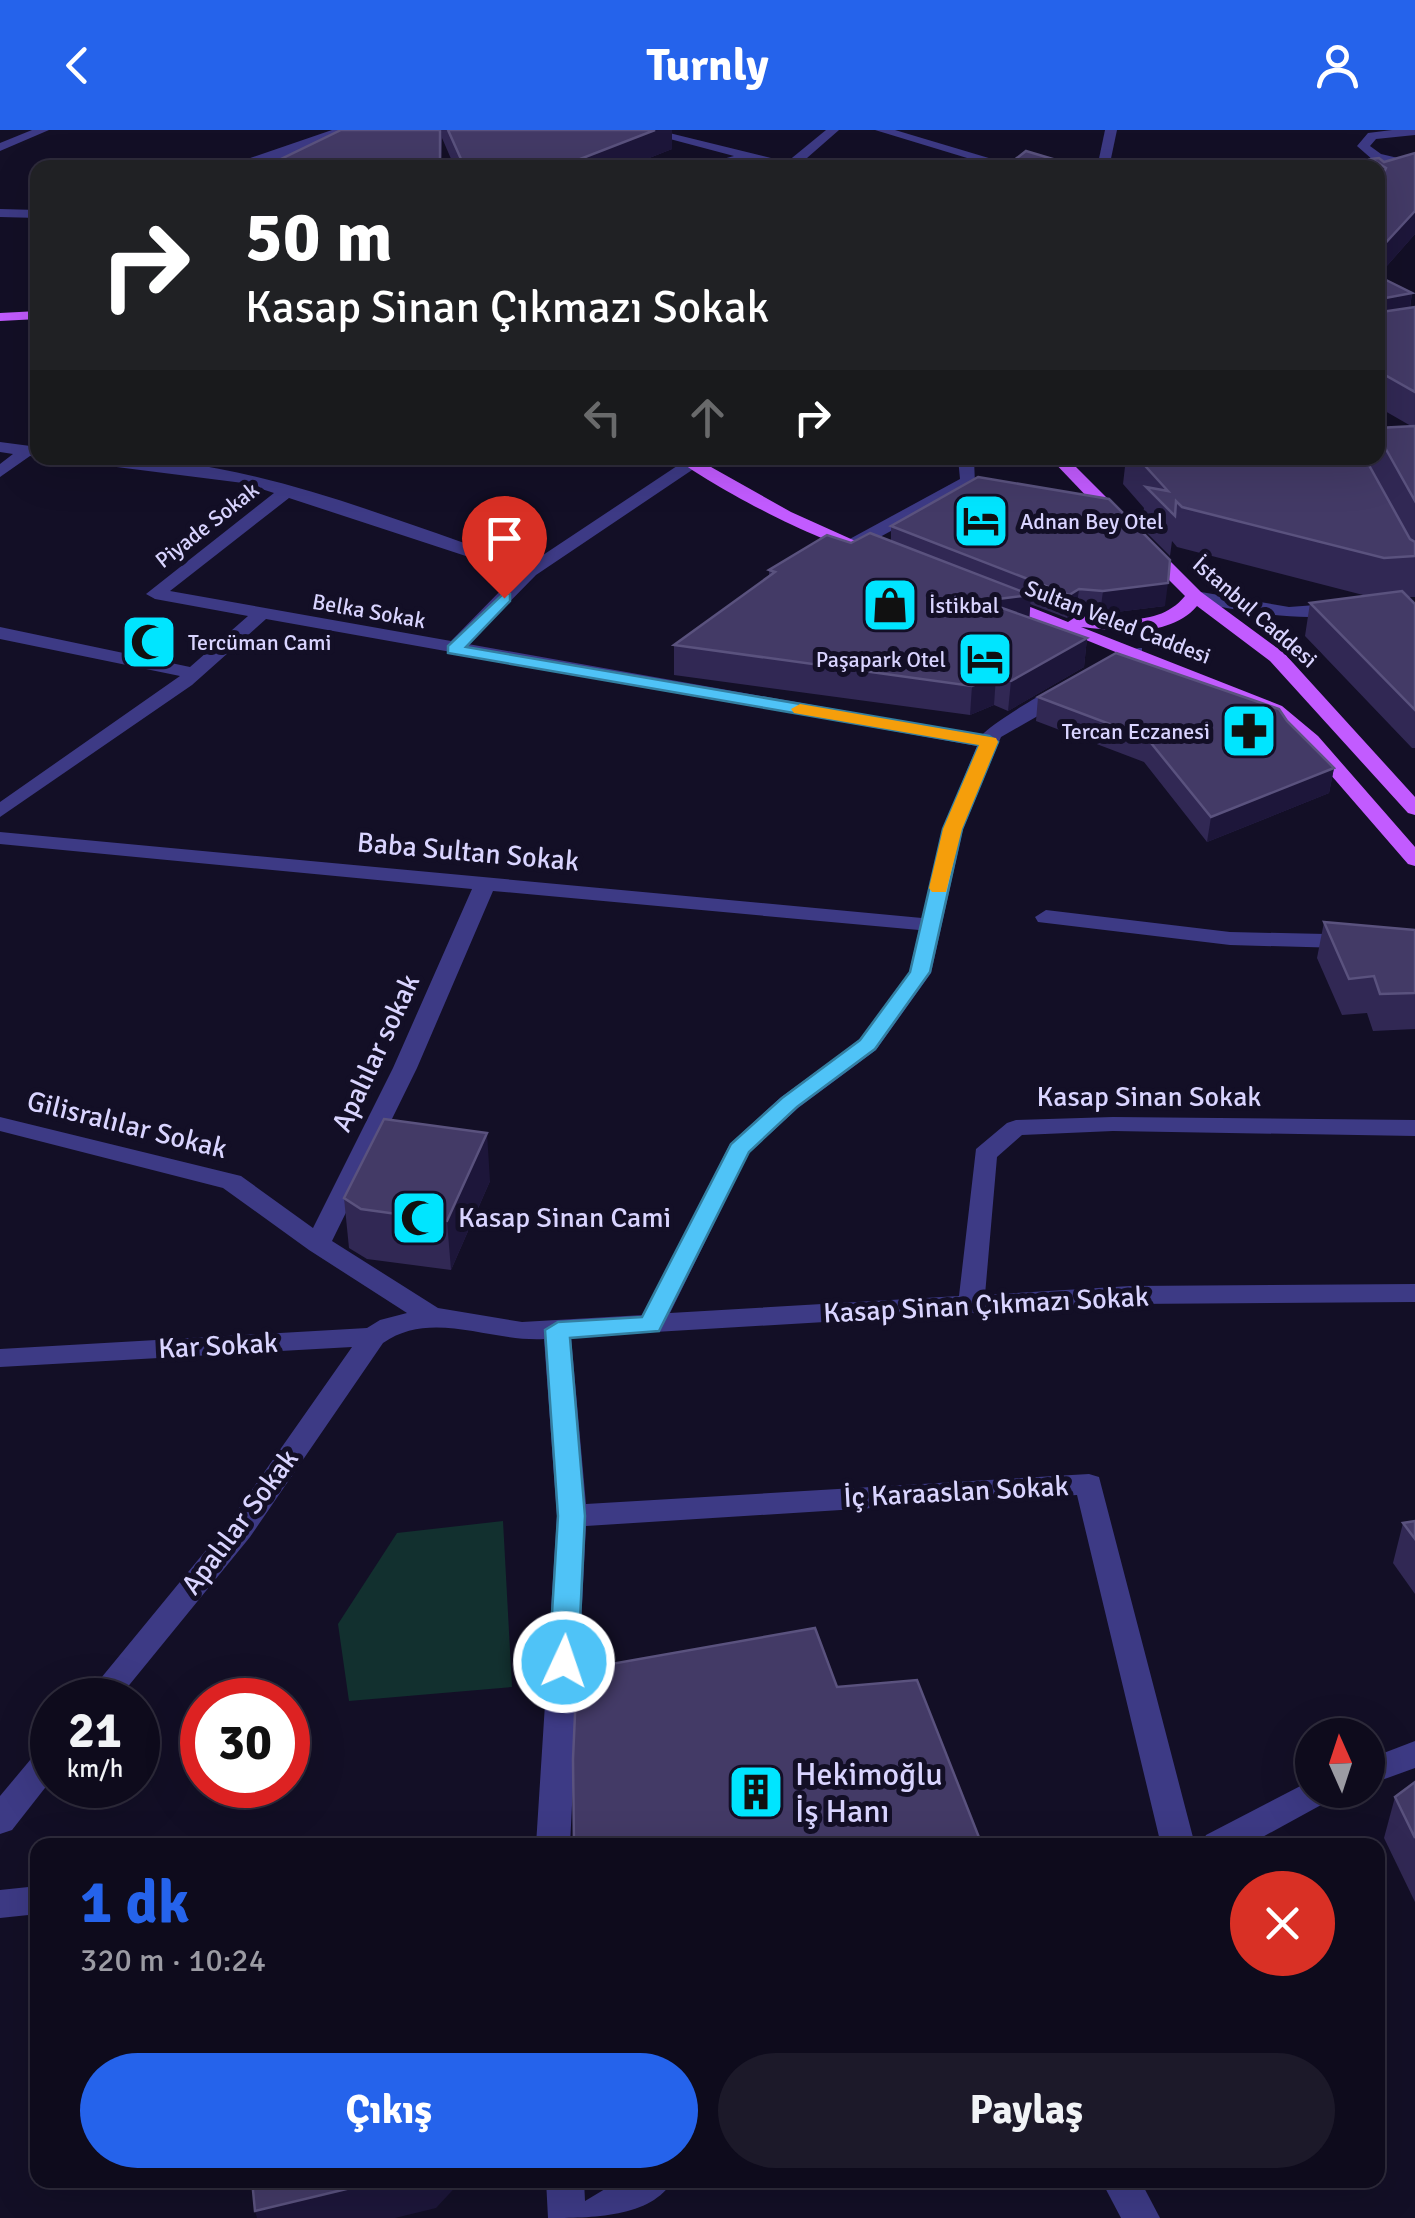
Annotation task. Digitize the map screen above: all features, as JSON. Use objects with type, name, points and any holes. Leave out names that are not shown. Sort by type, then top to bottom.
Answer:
[{"type":"main road","points":[[0,316],[30,315]]},
{"type":"main road","points":[[0,330],[30,329]]},
{"type":"main road","points":[[697,465],[785,516],[886,558]]},
{"type":"main road","name":"İstanbul Caddesi","points":[[1065,465],[1195,596],[1276,657],[1415,809]]},
{"type":"main road","name":"Sultan Veled Caddesi","points":[[985,596],[1250,698],[1294,723],[1415,860]]},
{"type":"main road","points":[[1048,618],[1136,624],[1166,621],[1186,611],[1195,596]]},
{"type":"street","points":[[0,147],[42,130]]},
{"type":"street","points":[[255,160],[312,144],[342,130]]},
{"type":"street","points":[[642,130],[767,160]]},
{"type":"street","points":[[802,160],[834,130]]},
{"type":"street","points":[[881,130],[988,160]]},
{"type":"street","points":[[1105,160],[1111,130]]},
{"type":"street","points":[[1384,160],[1363,146],[1375,133],[1415,131]]},
{"type":"street","points":[[1364,160],[1367,152]]},
{"type":"street","points":[[733,160],[752,156]]},
{"type":"street","points":[[1385,160],[1410,172]]},
{"type":"street","points":[[0,213],[30,214]]},
{"type":"street","points":[[0,447],[30,451]]},
{"type":"street","points":[[0,472],[30,452]]},
{"type":"street","points":[[198,465],[530,572]]},
{"type":"street","points":[[454,650],[530,572],[681,465]]},
{"type":"street","points":[[852,544],[969,482],[967,465]]},
{"type":"street","name":"Piyade Sokak","points":[[154,594],[287,491]]},
{"type":"street","name":"Belka Sokak","points":[[154,594],[989,742]]},
{"type":"street","points":[[1195,596],[1289,612],[1367,606]]},
{"type":"street","points":[[0,811],[194,673],[262,614]]},
{"type":"street","points":[[0,633],[194,673]]},
{"type":"street","points":[[651,1325],[739,1149],[790,1102],[868,1045],[920,972],[953,829],[992,734],[1136,652]]},
{"type":"street","name":"Baba Sultan Sokak","points":[[0,838],[931,924]]},
{"type":"street","name":"Apalılar sokak","points":[[318,1244],[405,1068],[485,884]]},
{"type":"street","points":[[1046,917],[1127,929],[1329,947],[1415,944]]},
{"type":"street","name":"Gilisralılar Sokak","points":[[0,1124],[232,1182],[318,1244],[431,1316],[522,1331],[558,1330]]},
{"type":"street","name":"Kasap Sinan Sokak","points":[[971,1306],[985,1154],[1016,1128],[1113,1124],[1415,1128]]},
{"type":"street","name":"Kasap Sinan Çıkmazı Sokak","points":[[558,1330],[1130,1294],[1415,1293]]},
{"type":"street","name":"Kar Sokak","points":[[0,1358],[373,1337],[389,1326],[431,1316]]},
{"type":"street","points":[[553,1838],[572,1516],[558,1330]]},
{"type":"street","name":"Apalılar Sokak","points":[[117,1678],[240,1529],[373,1337]]},
{"type":"street","name":"İç Karaaslan Sokak","points":[[572,1516],[1090,1484],[1176,1838]]},
{"type":"street","points":[[1385,1765],[1415,1754]]},
{"type":"street","points":[[0,1820],[30,1783]]},
{"type":"street","points":[[1231,1838],[1295,1804]]},
{"type":"street","points":[[0,1904],[30,1901]]},
{"type":"street","points":[[565,2188],[566,2218]]},
{"type":"street","points":[[591,2218],[641,2188]]},
{"type":"street","points":[[1124,2188],[1140,2218]]},
{"type":"green space","points":[[503,1521],[512,1687],[349,1701],[338,1624],[397,1533]]},
{"type":"building","points":[[341,130],[440,130],[440,160],[279,160]]},
{"type":"building","points":[[448,130],[655,130],[578,160],[461,160]]},
{"type":"building","points":[[1026,151],[1056,160],[1014,160]]},
{"type":"building","points":[[1415,153],[1415,211],[1385,243],[1386,168],[1385,162]]},
{"type":"building","points":[[1385,280],[1412,293],[1385,298]]},
{"type":"building","points":[[1415,307],[1415,392],[1385,375],[1385,311]]},
{"type":"building","points":[[1415,426],[1415,501],[1385,447],[1385,428]]},
{"type":"building","points":[[1144,465],[1369,465],[1415,542],[1415,556],[1384,558],[1182,507],[1176,501],[1175,516],[1146,487],[1168,491]]},
{"type":"building","points":[[978,477],[1109,499],[1170,560],[1168,583],[1103,591],[1079,589],[1069,595],[891,526]]},
{"type":"building","points":[[870,533],[1031,595],[982,601],[1087,638],[1011,681],[996,676],[972,686],[674,645],[775,572],[769,570],[827,535],[851,543]]},
{"type":"building","points":[[1402,591],[1415,604],[1415,710],[1310,603]]},
{"type":"building","points":[[1116,653],[1279,709],[1334,768],[1211,817],[1147,738],[1038,697]]},
{"type":"building","points":[[1324,922],[1415,930],[1415,993],[1380,994],[1374,976],[1349,979]]},
{"type":"building","points":[[384,1119],[487,1133],[447,1221],[361,1209],[344,1198]]},
{"type":"building","points":[[1415,1521],[1415,1539],[1403,1523]]},
{"type":"building","name":"Hekimoğlu İş Hanı","points":[[815,1628],[837,1687],[917,1680],[979,1838],[574,1838],[577,1670]]},
{"type":"building","points":[[1415,1782],[1415,1838],[1395,1797]]},
{"type":"building","points":[[253,2188],[351,2188],[255,2211]]},
{"type":"slow traffic","points":[[800,709],[989,742],[953,829],[939,888]]},
{"type":"place","name":"Adnan Bey Otel","points":[[981,521]]},
{"type":"place","name":"İstikbal","points":[[890,605]]},
{"type":"place","name":"Tercüman Cami","points":[[149,642]]},
{"type":"place","name":"Paşapark Otel","points":[[985,659]]},
{"type":"place","name":"Tercan Eczanesi","points":[[1249,731]]},
{"type":"place","name":"Kasap Sinan Cami","points":[[419,1218]]},
{"type":"place","name":"Hekimoğlu İş Hanı","points":[[756,1792]]},
{"type":"route","points":[[504,598],[454,650],[989,742],[953,829],[920,972],[868,1045],[790,1102],[739,1149],[651,1325],[558,1330],[572,1516],[564,1662]]}]
